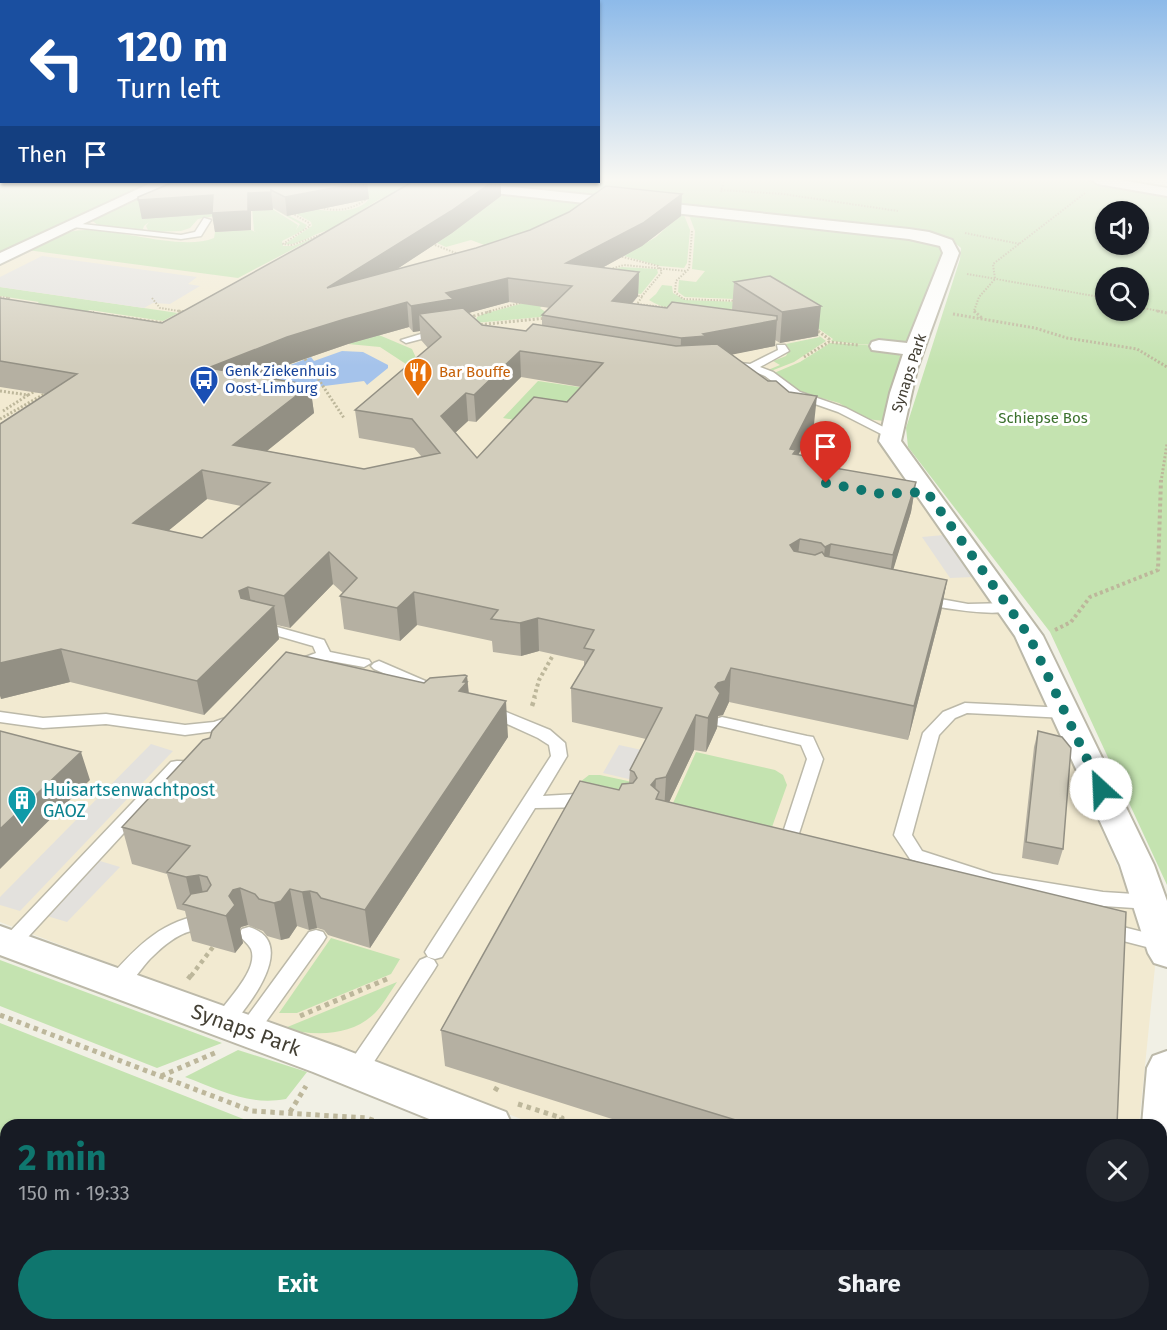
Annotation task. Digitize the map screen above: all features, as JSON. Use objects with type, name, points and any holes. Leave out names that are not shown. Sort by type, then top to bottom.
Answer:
[{"type":"street","points":[[0,260],[37,242]]},
{"type":"street","name":"Synaps Park","points":[[943,242],[951,254],[915,350],[890,441],[921,492],[1010,607],[1029,636],[1137,865],[1166,949]]},
{"type":"street","points":[[879,346],[915,350]]},
{"type":"street","name":"Synaps Park","points":[[5,942],[117,983],[232,1034],[356,1071],[502,1109]]},
{"type":"street","points":[[1164,1119],[1167,1068]]},
{"type":"lane","points":[[406,339],[451,329]]},
{"type":"lane","points":[[752,367],[774,358],[784,351],[782,347]]},
{"type":"lane","points":[[722,365],[752,367],[769,374],[784,388],[842,410],[891,435]]},
{"type":"lane","points":[[909,597],[968,608],[1010,607]]},
{"type":"lane","points":[[254,625],[319,644],[324,655]]},
{"type":"lane","points":[[289,673],[297,665],[324,655],[372,664],[449,696]]},
{"type":"lane","points":[[356,1071],[431,958],[559,756],[557,743],[538,731],[474,705]]},
{"type":"lane","points":[[1066,713],[965,708],[949,715],[931,733],[903,835],[916,855],[992,880],[1103,899],[1150,902]]},
{"type":"lane","points":[[0,717],[25,723],[104,719],[166,729],[196,731],[221,725],[240,717],[248,709]]},
{"type":"lane","points":[[722,722],[807,741],[815,759],[786,851]]},
{"type":"lane","points":[[5,942],[177,765],[191,764],[210,769]]},
{"type":"lane","points":[[529,802],[577,800],[606,807]]},
{"type":"lane","points":[[763,845],[809,857]]},
{"type":"lane","points":[[117,983],[153,942],[178,927],[196,921],[208,921]]},
{"type":"lane","points":[[1085,925],[1166,949]]},
{"type":"lane","points":[[232,1034],[260,970],[262,948],[256,938],[249,934]]},
{"type":"lane","points":[[232,1034],[316,937]]},
{"type":"path","points":[[286,242],[283,244],[292,245],[300,242]]},
{"type":"path","points":[[297,249],[310,242]]},
{"type":"path","points":[[691,242],[689,269],[674,285],[675,292],[683,298],[744,301]]},
{"type":"path","points":[[983,320],[974,310],[979,297],[995,279],[993,264],[1021,242]]},
{"type":"path","points":[[435,245],[464,256]]},
{"type":"path","points":[[612,255],[659,268],[662,272],[637,304],[678,309]]},
{"type":"path","points":[[602,272],[624,265],[687,271]]},
{"type":"path","points":[[945,271],[1095,296]]},
{"type":"path","points":[[628,295],[642,296]]},
{"type":"path","points":[[0,297],[9,298],[2,301],[13,303]]},
{"type":"path","points":[[152,298],[160,308],[186,312],[176,317]]},
{"type":"path","points":[[529,300],[474,316],[471,327],[489,322],[549,318],[541,326]]},
{"type":"path","points":[[929,310],[1035,328],[1067,338],[1137,349],[1167,367]]},
{"type":"path","points":[[1149,310],[1167,314]]},
{"type":"path","points":[[87,314],[91,312],[167,323],[157,328]]},
{"type":"path","points":[[812,327],[829,339],[829,342],[879,346]]},
{"type":"path","points":[[305,359],[344,418]]},
{"type":"path","points":[[1,410],[44,385]]},
{"type":"path","points":[[0,419],[53,389]]},
{"type":"path","points":[[0,391],[28,395]]},
{"type":"path","points":[[1,410],[12,412]]},
{"type":"path","points":[[1047,634],[1071,622],[1090,597],[1158,570],[1161,480],[1167,444]]},
{"type":"path","points":[[183,985],[213,947]]},
{"type":"path","points":[[290,1021],[396,975]]},
{"type":"path","points":[[0,1015],[252,1111],[370,1119]]},
{"type":"path","points":[[160,1076],[232,1034]]},
{"type":"path","points":[[290,1112],[313,1076]]},
{"type":"path","points":[[499,1084],[493,1096],[502,1109],[562,1119]]},
{"type":"shaded area","points":[[43,242],[750,242],[909,335],[900,357],[884,421],[881,444],[892,464],[1015,632],[1141,920],[1155,967],[1140,1119],[521,1119],[0,922],[0,262]]},
{"type":"shaded area","points":[[42,256],[197,277],[188,284],[200,286],[170,304],[153,303],[144,308],[0,287],[0,277]]},
{"type":"shaded area","points":[[944,535],[973,577],[950,578],[922,537]]},
{"type":"shaded area","points":[[151,744],[173,751],[20,911],[0,905],[0,897]]},
{"type":"shaded area","points":[[619,745],[651,752],[637,781],[603,773]]},
{"type":"shaded area","points":[[100,861],[120,867],[67,922],[47,916]]},
{"type":"green space","points":[[0,242],[28,242],[0,255]]},
{"type":"green space","points":[[43,242],[282,242],[283,246],[293,246],[306,242],[238,278],[27,250]]},
{"type":"green space","points":[[438,242],[464,242],[446,247]]},
{"type":"green space","points":[[476,242],[563,242],[508,254]]},
{"type":"green space","points":[[647,242],[689,242],[687,263],[684,268],[660,266],[624,256]]},
{"type":"green space","points":[[694,242],[931,242],[938,244],[944,250],[915,338],[884,345],[831,341],[833,339],[806,320],[760,300],[685,297],[678,292],[679,280],[696,282],[705,271],[692,269]]},
{"type":"green space","name":"Schiepse Bos","points":[[954,242],[1095,242],[1095,255],[1149,255],[1149,242],[1167,242],[1167,885],[1050,632],[908,447],[906,428],[960,259],[961,248]]},
{"type":"green space","points":[[622,267],[657,269],[658,273],[641,294],[568,285]]},
{"type":"green space","points":[[662,285],[672,286],[673,293],[685,300],[769,303],[708,311],[676,310],[649,300]]},
{"type":"green space","points":[[0,287],[178,313],[163,321],[90,310],[86,312],[35,305],[39,302],[0,296]]},
{"type":"green space","points":[[554,295],[540,308],[551,316],[475,323],[477,317],[483,314]]},
{"type":"green space","points":[[769,304],[801,322],[826,341],[794,362],[771,371],[768,370],[780,365],[773,361],[786,356],[789,350],[786,344],[820,337]]},
{"type":"green space","points":[[379,335],[412,349],[417,360],[409,366],[380,347],[348,344]]},
{"type":"green space","points":[[830,343],[882,348],[892,351],[906,362],[884,421],[866,419],[839,403],[800,392],[774,373],[800,362]]},
{"type":"green space","points":[[538,381],[599,390],[566,429],[503,418]]},
{"type":"green space","points":[[696,752],[775,770],[783,775],[787,785],[772,827],[763,831],[669,812]]},
{"type":"green space","points":[[589,775],[600,775],[637,783],[627,803],[580,782]]},
{"type":"green space","points":[[331,938],[400,959],[391,974],[297,1013],[279,1013]]},
{"type":"green space","points":[[0,960],[222,1043],[157,1068],[0,1006]]},
{"type":"green space","points":[[397,982],[375,1013],[366,1021],[355,1026],[320,1033],[285,1028]]},
{"type":"green space","points":[[0,1023],[243,1119],[0,1119]]},
{"type":"green space","points":[[238,1050],[307,1072],[286,1099],[272,1101],[235,1096],[185,1077]]},
{"type":"water","points":[[342,351],[363,352],[388,365],[388,368],[367,385],[364,381],[269,393],[241,384],[311,357],[314,361]]},
{"type":"building","points":[[308,242],[401,242],[327,288],[494,242],[606,242],[566,263],[639,272],[612,301],[667,308],[672,302],[777,316],[777,320],[703,334],[706,336],[681,338],[542,315],[572,286],[508,278],[446,293],[453,299],[411,306],[407,302],[345,319],[287,337],[208,368],[310,385],[233,445],[364,469],[440,453],[412,419],[355,410],[441,337],[419,314],[463,308],[482,325],[526,331],[533,324],[676,346],[717,344],[768,381],[776,381],[789,392],[817,396],[790,449],[796,450],[793,454],[820,458],[817,465],[916,482],[893,555],[831,544],[825,547],[821,543],[800,539],[790,545],[794,551],[815,555],[822,552],[825,556],[947,580],[914,706],[731,668],[725,681],[718,683],[715,687],[720,693],[708,718],[696,715],[666,777],[656,779],[651,785],[659,792],[656,799],[1126,912],[1117,1119],[732,1119],[441,1030],[580,781],[619,790],[622,784],[633,783],[637,778],[630,770],[662,708],[571,688],[594,650],[584,648],[594,630],[538,618],[520,623],[491,619],[498,610],[414,592],[397,608],[340,596],[357,578],[329,552],[284,596],[248,587],[239,591],[241,598],[274,606],[197,681],[61,649],[0,663],[0,424],[77,374],[0,361],[0,298],[162,323]],"holes":[[[520,351],[603,363],[567,402],[534,397],[477,458],[441,416],[466,393],[474,395]],[[202,470],[270,483],[202,538],[133,523]]]},
{"type":"building","points":[[770,276],[821,306],[782,312],[734,282]]},
{"type":"building","points":[[286,652],[424,683],[430,678],[465,675],[467,676],[463,682],[467,682],[459,691],[506,701],[365,910],[321,898],[317,893],[310,891],[290,889],[281,901],[274,903],[259,899],[255,894],[240,888],[233,890],[229,896],[235,905],[226,916],[183,904],[191,894],[207,891],[211,885],[207,877],[199,875],[186,877],[167,872],[190,846],[122,827],[203,740],[210,738],[212,731]]},
{"type":"building","points":[[0,731],[81,752],[0,829]]},
{"type":"building","points":[[1038,731],[1062,737],[1071,748],[1063,849],[1026,842]]},
{"type":"place","name":"Bar Bouffe","points":[[418,398]]},
{"type":"place","name":"Genk Ziekenhuis Oost-Limburg","points":[[204,406]]},
{"type":"place","name":"Huisartsenwachtpost GAOZ","points":[[22,826]]},
{"type":"route","points":[[826,483],[882,494],[927,492],[1029,636],[1101,789]]}]
